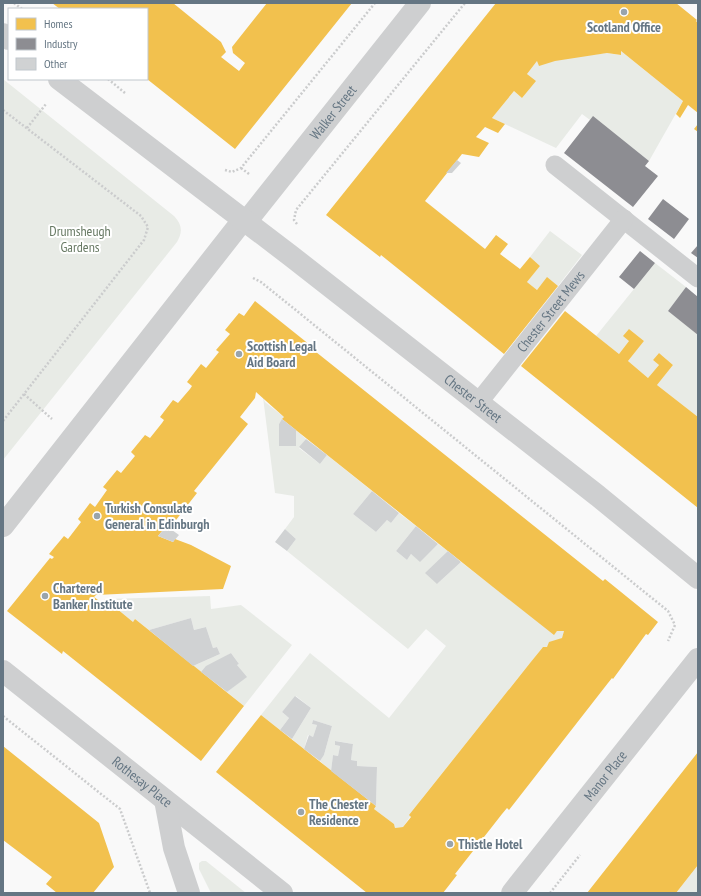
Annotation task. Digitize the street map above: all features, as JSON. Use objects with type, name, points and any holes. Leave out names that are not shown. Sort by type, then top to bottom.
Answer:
[{"type":"street","name":"Walker Street","points":[[244,221],[420,3]]},
{"type":"street","points":[[3,526],[244,221],[60,80]]},
{"type":"street","name":"Chester Street","points":[[244,221],[598,496],[698,578]]},
{"type":"street","name":"Manor Place","points":[[512,893],[698,658]]},
{"type":"street","name":"Rothesay Place","points":[[3,671],[282,893]]},
{"type":"street","points":[[165,800],[174,848],[189,893]]},
{"type":"lane","points":[[555,165],[698,278]]},
{"type":"lane","name":"Chester Street Mews","points":[[478,403],[624,219]]},
{"type":"path","points":[[220,169],[232,172],[241,168],[375,3]]},
{"type":"path","points":[[300,229],[294,220],[296,210],[465,3]]},
{"type":"path","points":[[109,80],[127,94]]},
{"type":"path","points":[[3,110],[141,216],[148,227],[144,240],[3,421]]},
{"type":"path","points":[[27,128],[41,110]]},
{"type":"path","points":[[253,278],[261,282],[668,611],[675,624],[668,641]]},
{"type":"path","points":[[24,394],[42,410]]},
{"type":"path","points":[[3,716],[120,809],[150,893]]},
{"type":"green space","points":[[621,51],[683,101],[649,161],[593,117],[590,120],[582,114],[556,148],[492,118],[514,91],[522,98],[535,81],[527,74],[537,61],[607,53],[620,55]]},
{"type":"green space","name":"Drumsheugh Gardens","points":[[3,79],[174,216],[179,222],[181,231],[177,242],[3,460]]},
{"type":"green space","points":[[550,231],[582,255],[558,286],[547,278],[537,290],[527,282],[540,266],[530,257]]},
{"type":"green space","points":[[655,263],[686,287],[668,311],[698,334],[698,417],[657,385],[673,365],[659,353],[653,360],[659,365],[648,378],[628,361],[644,341],[629,329],[629,341],[619,354],[596,336]]},
{"type":"green space","points":[[263,397],[265,402],[284,417],[279,424],[279,446],[296,446],[296,430],[306,439],[299,448],[320,464],[327,455],[372,491],[353,514],[376,532],[387,520],[391,523],[399,513],[416,526],[396,551],[407,560],[411,554],[420,561],[438,544],[448,551],[437,584],[461,562],[554,634],[557,631],[564,631],[562,638],[547,647],[542,648],[424,796],[403,827],[395,828],[394,824],[374,809],[376,806],[377,767],[357,766],[357,761],[351,760],[353,744],[336,741],[335,745],[340,746],[338,756],[333,755],[331,771],[320,761],[324,755],[332,726],[313,720],[312,724],[317,725],[313,737],[308,735],[304,749],[292,739],[311,708],[296,696],[282,712],[289,718],[280,730],[261,715],[310,653],[389,718],[446,646],[426,629],[408,649],[287,551],[296,539],[285,529],[294,517],[294,496],[275,493]]},
{"type":"green space","points":[[210,596],[211,609],[241,605],[292,645],[244,706],[227,692],[246,677],[237,665],[239,664],[231,653],[201,672],[193,666],[220,654],[217,647],[213,648],[206,627],[194,630],[191,618],[149,630],[135,619],[133,622],[105,599]]},
{"type":"green space","points":[[206,861],[246,893],[211,893],[199,869],[199,863]]},
{"type":"green space","points":[[698,865],[698,893],[676,893]]},
{"type":"building: Homes","points":[[52,3],[173,3],[221,42],[226,52],[221,57],[239,71],[245,63],[233,53],[232,47],[267,3],[352,3],[235,149],[148,80],[148,8],[59,8]]},
{"type":"building: Homes","points":[[496,3],[676,3],[697,20],[696,21],[698,23],[698,113],[688,105],[680,118],[676,114],[683,101],[621,51],[621,55],[607,53],[555,61],[539,66],[537,61],[527,74],[536,81],[522,98],[514,91],[492,118],[505,124],[498,133],[485,127],[476,137],[489,143],[479,157],[462,154],[425,201],[485,249],[496,235],[508,244],[500,254],[520,269],[530,257],[540,266],[527,282],[537,290],[547,277],[558,286],[504,354],[381,255],[380,257],[326,215]]},
{"type":"building: Homes","points":[[698,124],[698,132],[694,129]]},
{"type":"building: Homes","points":[[255,301],[310,345],[309,347],[603,581],[605,579],[658,622],[648,635],[646,634],[613,679],[612,678],[608,683],[509,810],[507,808],[502,814],[455,874],[457,875],[443,893],[367,893],[216,772],[261,715],[376,806],[374,809],[394,824],[395,828],[403,827],[411,817],[409,815],[543,647],[547,647],[549,642],[562,638],[564,631],[557,631],[554,635],[282,419],[284,417],[256,392],[255,398],[240,417],[248,424],[194,491],[197,493],[176,520],[173,518],[158,536],[173,542],[175,539],[191,545],[231,566],[223,589],[96,595],[94,597],[102,603],[105,599],[133,622],[135,619],[244,706],[201,761],[63,651],[62,654],[7,611],[50,558],[52,559],[54,557],[49,554],[64,536],[68,539],[81,522],[78,519],[90,503],[95,507],[107,490],[103,487],[117,470],[121,473],[135,456],[131,452],[145,435],[150,438],[162,423],[164,420],[160,417],[173,400],[178,403],[190,389],[192,386],[187,382],[201,364],[206,368],[219,352],[216,350],[230,334],[225,330],[239,313],[244,316]]},
{"type":"building: Homes","points":[[565,311],[619,354],[629,341],[623,336],[629,329],[644,341],[628,361],[648,378],[659,365],[653,360],[659,353],[673,365],[657,385],[698,417],[698,508],[521,366]]},
{"type":"building: Homes","points":[[3,746],[99,823],[114,867],[93,893],[57,893],[46,884],[52,877],[3,840]]},
{"type":"building: Homes","points":[[698,752],[698,865],[676,893],[587,893]]},
{"type":"building: Industry","points":[[593,116],[649,161],[645,166],[658,176],[633,207],[564,153]]},
{"type":"building: Industry","points":[[663,199],[689,219],[674,239],[648,219]]},
{"type":"building: Industry","points":[[698,245],[698,258],[691,253]]},
{"type":"building: Industry","points":[[640,251],[655,263],[634,289],[619,277]]},
{"type":"building: Industry","points":[[686,287],[698,297],[698,335],[668,311]]},
{"type":"building: Other","points":[[457,160],[461,163],[452,173],[446,173]]},
{"type":"building: Other","points":[[282,419],[296,430],[296,446],[279,446],[279,424]]},
{"type":"building: Other","points":[[306,439],[327,455],[320,464],[299,447]]},
{"type":"building: Other","points":[[372,491],[399,513],[391,523],[387,520],[376,532],[353,514]]},
{"type":"building: Other","points":[[416,526],[438,544],[420,562],[411,554],[407,560],[396,551]]},
{"type":"building: Other","points":[[164,529],[172,530],[179,535],[173,542],[158,536]]},
{"type":"building: Other","points":[[285,529],[296,539],[287,551],[275,542]]},
{"type":"building: Other","points":[[448,551],[461,562],[437,584],[425,573]]},
{"type":"building: Other","points":[[191,618],[194,630],[206,627],[213,648],[217,647],[220,654],[193,666],[149,630]]},
{"type":"building: Other","points":[[231,653],[239,664],[237,665],[247,677],[227,692],[201,672],[206,666]]},
{"type":"building: Other","points":[[295,696],[311,708],[292,739],[280,730],[289,718],[282,712]]},
{"type":"building: Other","points":[[313,720],[332,726],[324,755],[320,761],[304,749],[309,735],[313,737],[317,725],[312,724]]},
{"type":"building: Other","points":[[335,741],[353,744],[351,760],[357,761],[357,766],[377,767],[376,806],[331,771],[333,755],[338,756],[340,746],[335,745]]},
{"type":"place","name":"Scotland Office","points":[[624,12]]},
{"type":"place","name":"Scottish Legal Aid Board","points":[[239,354]]},
{"type":"place","name":"Turkish Consulate General in Edinburgh","points":[[97,516]]},
{"type":"place","name":"Chartered Banker Institute","points":[[45,596]]},
{"type":"place","name":"The Chester Residence","points":[[301,812]]},
{"type":"place","name":"Thistle Hotel","points":[[450,844]]}]
